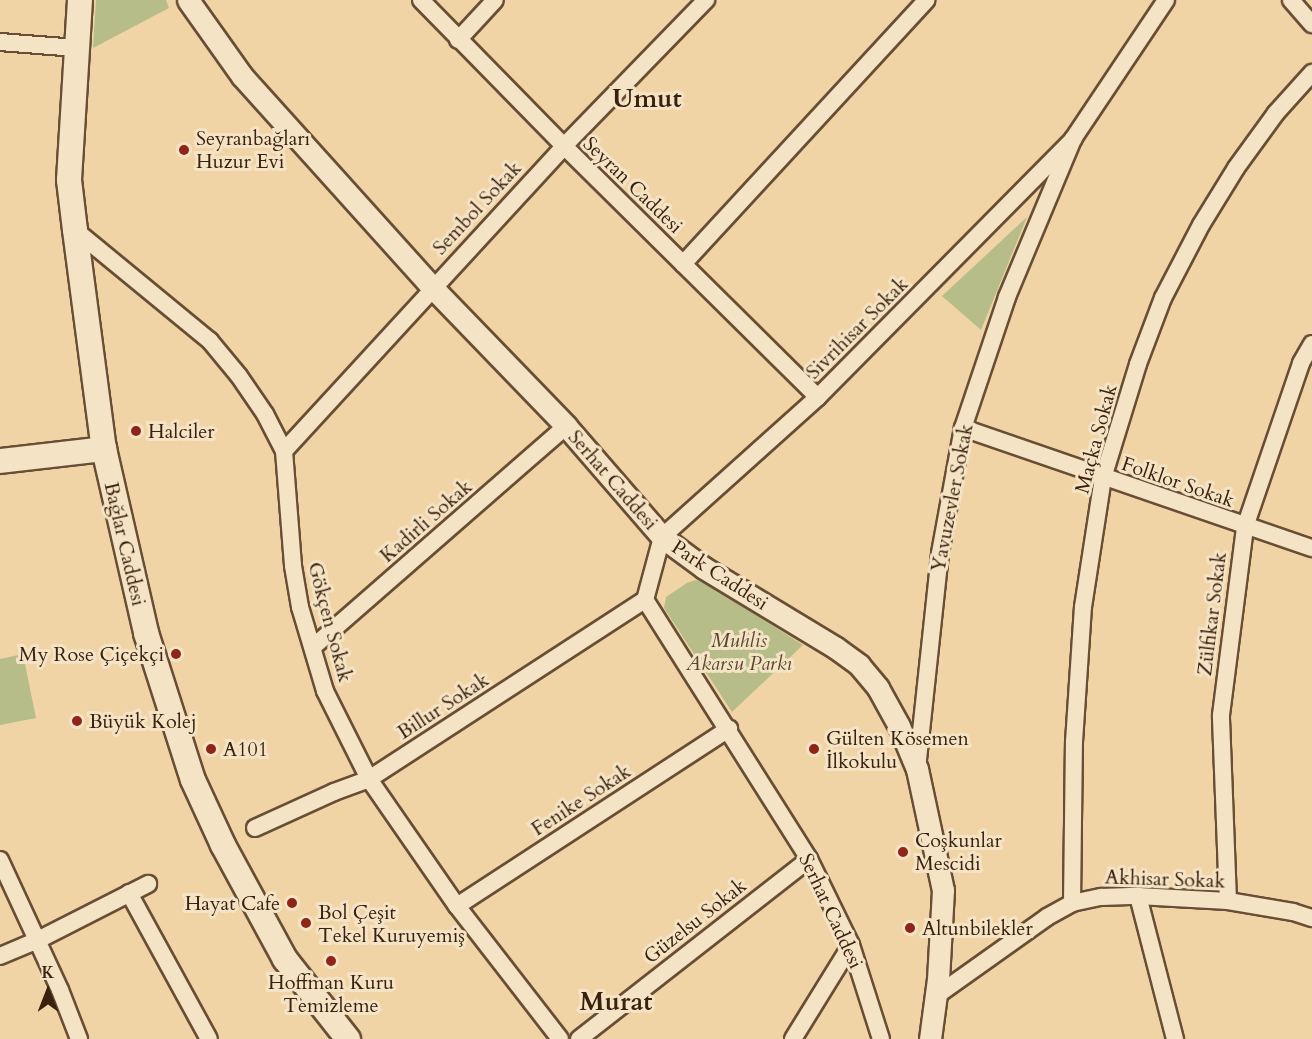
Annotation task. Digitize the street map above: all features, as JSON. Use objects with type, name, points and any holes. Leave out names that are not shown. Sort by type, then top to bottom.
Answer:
[{"type":"main road","name":"Bağlar Caddesi","points":[[80,0],[69,180],[104,449],[146,633],[193,780],[222,845],[285,959],[348,1039]]},
{"type":"main road","points":[[0,461],[104,449]]},
{"type":"street","name":"Serhat Caddesi","points":[[188,0],[242,76],[432,287],[566,426],[662,537],[645,600],[729,729],[808,859],[851,945],[881,1039]]},
{"type":"street","name":"Seyran Caddesi","points":[[421,0],[458,40],[818,397]]},
{"type":"street","points":[[458,40],[495,0]]},
{"type":"street","name":"Sembol Sokak","points":[[284,451],[432,287],[564,146],[706,0]]},
{"type":"street","points":[[683,264],[927,0]]},
{"type":"street","name":"Yavuzevler Sokak","points":[[930,1039],[936,996],[943,890],[917,769],[940,553],[963,428],[1007,297],[1073,139],[1166,0]]},
{"type":"street","points":[[1291,0],[1312,24]]},
{"type":"street","points":[[0,42],[77,48]]},
{"type":"street","name":"Maçka Sokak","points":[[1072,903],[1074,742],[1083,607],[1103,478],[1138,364],[1169,288],[1201,225],[1236,168],[1276,113],[1312,73]]},
{"type":"street","name":"Sivrihisar Sokak","points":[[662,537],[818,397],[1073,139]]},
{"type":"street","name":"Gökçen Sokak","points":[[75,230],[210,341],[239,376],[265,414],[284,451],[292,566],[300,607],[325,691],[369,779],[457,906],[560,1039]]},
{"type":"street","name":"Zülfikar Sokak","points":[[1228,901],[1221,715],[1245,527],[1300,363],[1312,344]]},
{"type":"street","name":"Kadirli Sokak","points":[[313,647],[566,426]]},
{"type":"street","name":"Folklor Sokak","points":[[963,428],[1245,527],[1312,548]]},
{"type":"street","name":"Park Caddesi","points":[[662,537],[704,568],[836,648],[859,665],[878,688],[899,726],[917,769]]},
{"type":"street","name":"Billur Sokak","points":[[255,828],[334,792],[369,779],[645,600]]},
{"type":"street","name":"Fenike Sokak","points":[[457,906],[729,729]]},
{"type":"street","name":"Güzelsu Sokak","points":[[579,1039],[808,859]]},
{"type":"street","points":[[0,860],[60,990],[79,1039]]},
{"type":"street","points":[[0,956],[36,941],[148,884]]},
{"type":"street","points":[[129,893],[209,1039]]},
{"type":"street","points":[[1138,896],[1175,1039]]},
{"type":"street","name":"Akhisar Sokak","points":[[936,996],[1047,917],[1072,903],[1101,897],[1138,896],[1228,901],[1293,912],[1312,918]]},
{"type":"street","points":[[793,1039],[851,945]]},
{"type":"green space","points":[[96,0],[166,0],[169,8],[93,48]]},
{"type":"green space","points":[[1027,217],[981,330],[942,296]]},
{"type":"green space","name":"Muhlis Akarsu Parkı","points":[[696,580],[708,584],[803,645],[732,712],[664,608],[666,597],[687,583]]},
{"type":"green space","points":[[23,654],[36,718],[0,725],[0,659]]},
{"type":"place","name":"Seyranbağları Huzur Evi","points":[[184,150]]},
{"type":"place","name":"Halciler","points":[[136,431]]},
{"type":"place","name":"My Rose Çiçekçi","points":[[176,654]]},
{"type":"place","name":"Büyük Kolej","points":[[77,721]]},
{"type":"place","name":"A101","points":[[211,749]]},
{"type":"place","name":"Gülten Kösemen İlkokulu","points":[[814,749]]},
{"type":"place","name":"Coşkunlar Mescidi","points":[[903,852]]},
{"type":"place","name":"Hayat Cafe","points":[[292,903]]},
{"type":"place","name":"Bol Çeşit Tekel Kuruyemiş","points":[[306,923]]},
{"type":"place","name":"Altunbilekler","points":[[910,928]]},
{"type":"place","name":"Hoffman Kuru Temizleme","points":[[331,961]]},
{"type":"district","name":"Umut","points":[[647,99]]},
{"type":"district","name":"Murat","points":[[616,1002]]}]
